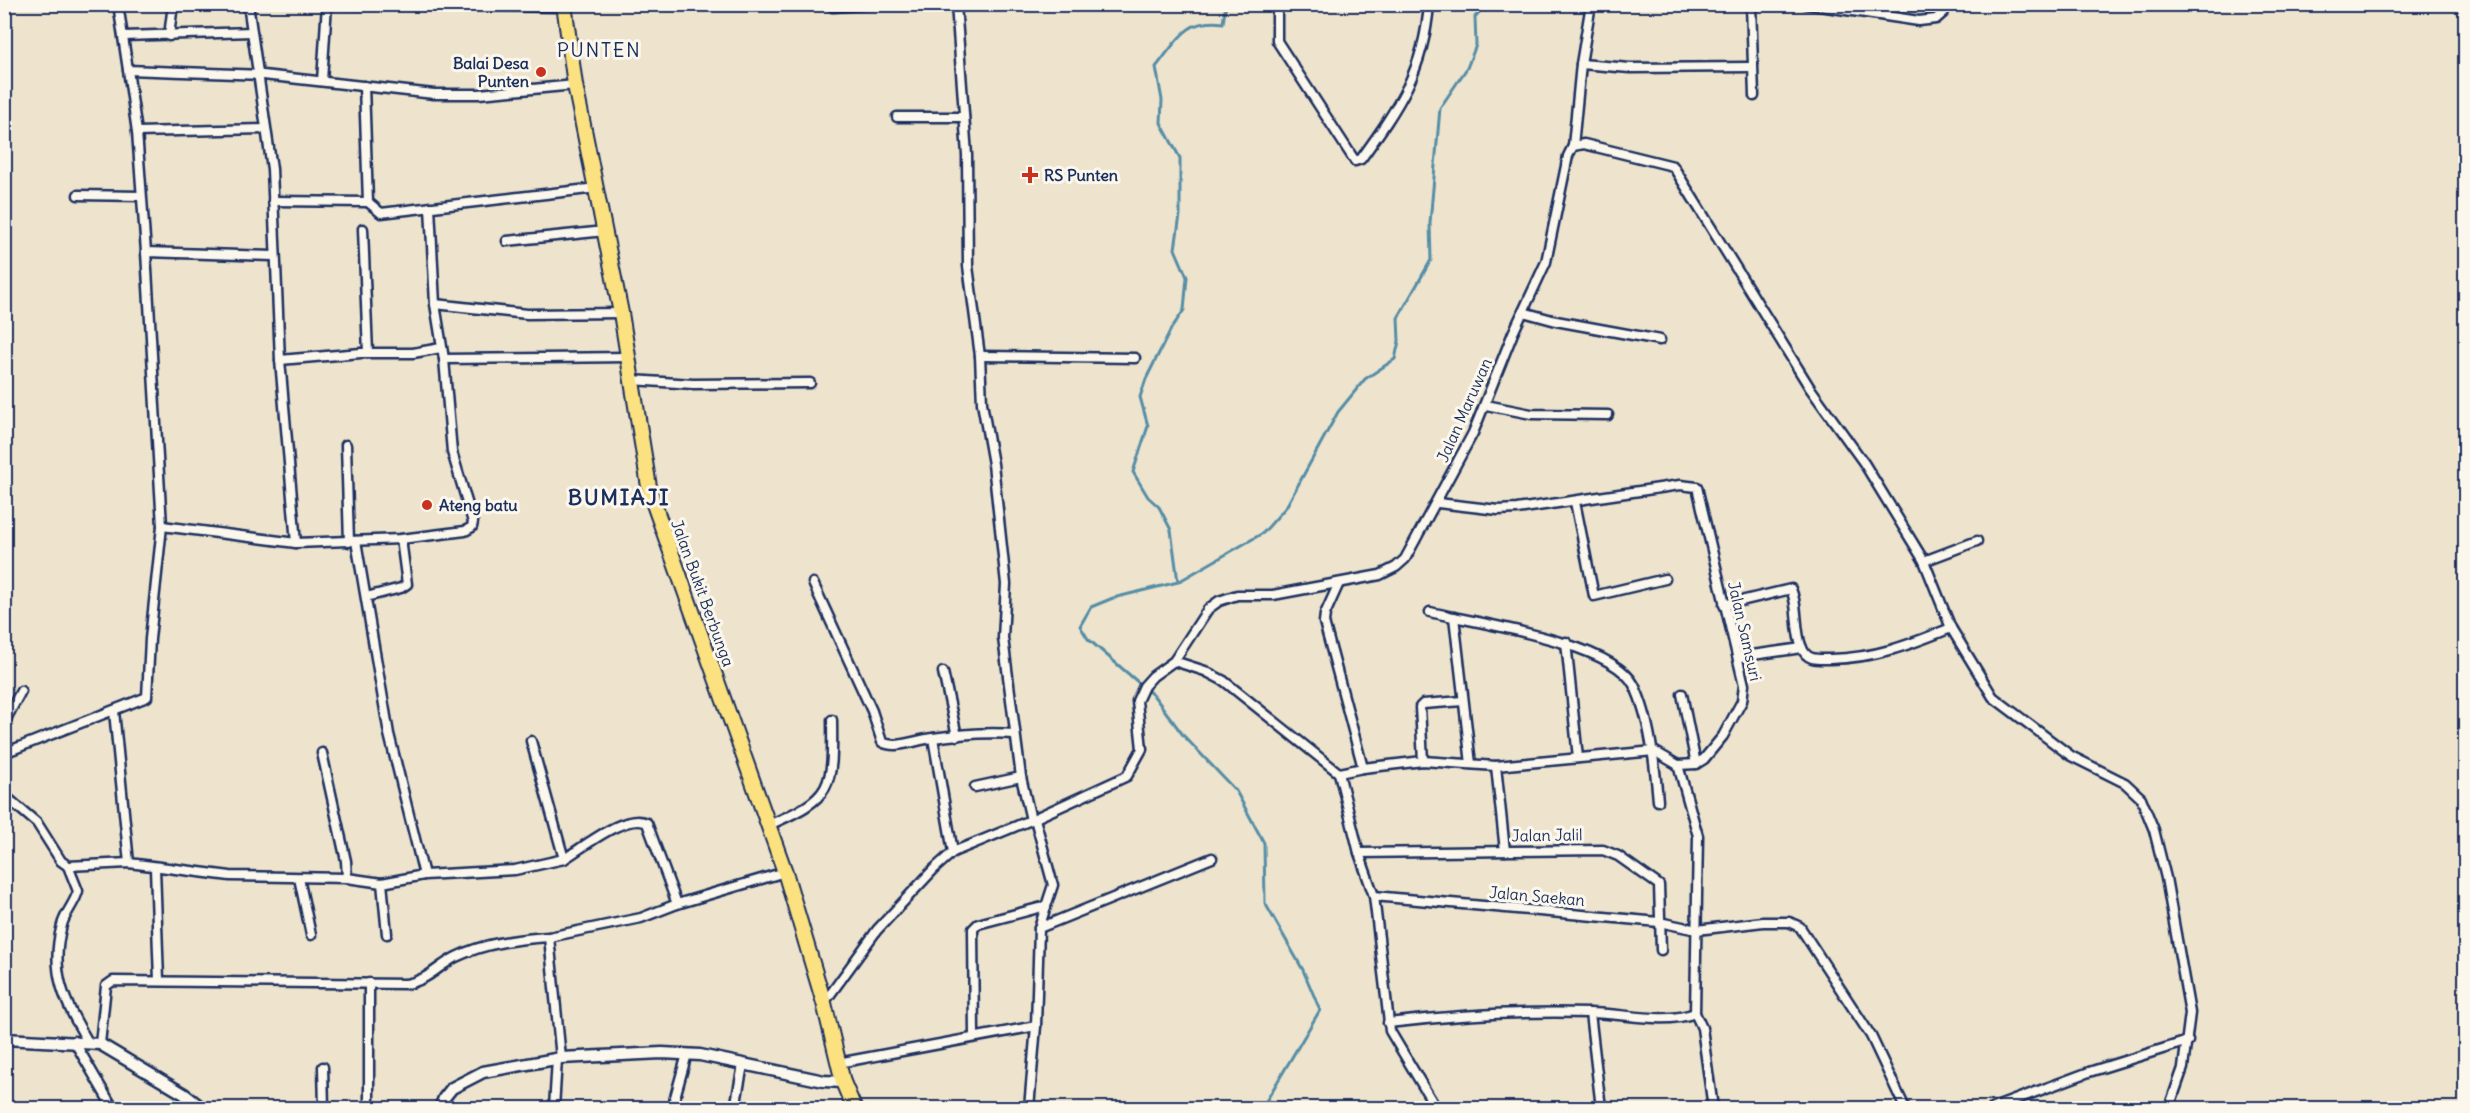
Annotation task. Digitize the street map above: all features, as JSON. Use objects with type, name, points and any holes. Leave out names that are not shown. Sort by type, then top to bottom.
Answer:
[{"type":"main road","name":"Jalan Bukit Berbunga","points":[[564,6],[574,85],[621,313],[650,493],[785,872],[824,1003],[843,1082],[854,1108]]},
{"type":"street","points":[[4,753],[147,697],[150,639],[162,526],[137,132],[118,4]]},
{"type":"street","points":[[169,36],[173,4]]},
{"type":"street","points":[[249,4],[256,75],[272,169],[273,256],[296,543]]},
{"type":"street","points":[[322,81],[327,4]]},
{"type":"street","points":[[354,4],[564,6]]},
{"type":"street","points":[[833,7],[873,4]]},
{"type":"street","points":[[956,4],[964,117],[968,266],[980,356],[983,411],[992,463],[1006,584],[1003,638],[1021,777],[1053,885],[1039,928],[1036,1026],[1029,1108]]},
{"type":"street","points":[[1277,4],[1277,42],[1355,161],[1361,159],[1408,88],[1420,59],[1427,33],[1429,4]]},
{"type":"street","name":"Jalan Maruwan","points":[[953,852],[1127,776],[1142,749],[1137,701],[1139,694],[1153,676],[1174,661],[1208,609],[1226,597],[1273,595],[1380,575],[1396,567],[1405,559],[1438,503],[1486,405],[1523,312],[1546,262],[1568,156],[1573,146],[1581,64],[1590,4]]},
{"type":"street","points":[[1751,4],[1751,67],[1754,96]]},
{"type":"street","points":[[1806,4],[1919,21],[1941,16],[1945,4]]},
{"type":"street","points":[[124,36],[252,32]]},
{"type":"street","points":[[1581,64],[1630,68],[1751,67]]},
{"type":"street","points":[[128,70],[256,75],[434,94],[479,94],[574,85]]},
{"type":"street","points":[[364,86],[368,202],[376,210],[387,214],[597,188]]},
{"type":"street","points":[[897,117],[964,117]]},
{"type":"street","points":[[137,132],[265,129]]},
{"type":"street","points":[[1573,146],[1584,144],[1673,166],[1810,388],[1864,463],[1924,561],[1951,628],[1993,697],[2071,756],[2125,783],[2141,798],[2154,830],[2176,929],[2190,1013],[2183,1068],[2169,1108]]},
{"type":"street","points":[[78,195],[141,196]]},
{"type":"street","points":[[273,201],[368,202]]},
{"type":"street","points":[[162,526],[296,543],[401,539],[465,531],[473,525],[452,452],[444,359],[435,304],[430,207]]},
{"type":"street","points":[[363,229],[368,353]]},
{"type":"street","points":[[507,241],[605,231]]},
{"type":"street","points":[[146,252],[273,256]]},
{"type":"street","points":[[435,304],[527,314],[621,313]]},
{"type":"street","points":[[1523,312],[1556,321],[1660,340]]},
{"type":"street","points":[[280,360],[413,352],[441,348]]},
{"type":"street","points":[[980,356],[1135,358]]},
{"type":"street","points":[[444,359],[628,357]]},
{"type":"street","points":[[632,380],[693,384],[810,384]]},
{"type":"street","points":[[1486,405],[1531,414],[1608,415]]},
{"type":"street","points":[[346,445],[353,542],[366,597],[389,734],[424,875]]},
{"type":"street","name":"Jalan Samsuri","points":[[1438,503],[1498,510],[1575,502],[1680,485],[1696,487],[1744,685],[1742,701],[1723,736],[1704,759],[1696,764]]},
{"type":"street","points":[[1575,502],[1594,596],[1665,579]]},
{"type":"street","points":[[366,597],[401,588],[407,584],[401,539]]},
{"type":"street","points":[[1924,561],[1977,541]]},
{"type":"street","points":[[813,582],[872,711],[882,742],[892,745],[992,732],[1014,734]]},
{"type":"street","points":[[1339,583],[1325,614],[1324,622],[1363,768]]},
{"type":"street","points":[[1724,605],[1791,589],[1802,648],[1810,658],[1853,658],[1884,654],[1951,628]]},
{"type":"street","points":[[1430,612],[1566,642],[1615,666],[1634,683],[1654,751],[1658,801]]},
{"type":"street","points":[[1454,617],[1472,764]]},
{"type":"street","points":[[1566,642],[1578,758]]},
{"type":"street","points":[[1738,657],[1802,648]]},
{"type":"street","points":[[1174,661],[1205,670],[1224,681],[1339,773],[1359,853],[1374,896],[1388,1023],[1396,1046],[1436,1108]]},
{"type":"street","points":[[943,672],[957,736]]},
{"type":"street","points":[[4,723],[21,691]]},
{"type":"street","points":[[1339,773],[1423,761],[1496,766],[1654,751],[1678,765],[1696,764],[1682,694]]},
{"type":"street","points":[[1423,761],[1420,707],[1423,704],[1463,701]]},
{"type":"street","points":[[114,711],[129,863]]},
{"type":"street","points":[[769,825],[805,810],[822,795],[830,774],[832,720]]},
{"type":"street","points":[[824,1003],[878,930],[934,869],[953,852],[933,738]]},
{"type":"street","points":[[531,741],[564,859]]},
{"type":"street","points":[[322,753],[346,861],[347,878]]},
{"type":"street","points":[[1678,765],[1698,834],[1695,1013],[1702,1028],[1713,1108]]},
{"type":"street","points":[[1496,766],[1505,851]]},
{"type":"street","points":[[975,787],[1021,777]]},
{"type":"street","points":[[4,795],[37,823],[61,861],[68,866],[78,891],[62,924],[57,961],[63,996],[86,1042],[113,1108]]},
{"type":"street","points":[[68,866],[129,863],[231,876],[347,878],[382,883],[424,875],[515,870],[564,859],[622,823],[634,819],[647,823],[677,904]]},
{"type":"street","name":"Jalan Jalil","points":[[1359,853],[1596,850],[1609,852],[1657,882],[1661,892],[1659,922],[1661,950]]},
{"type":"street","points":[[1039,928],[1212,858]]},
{"type":"street","points":[[155,868],[159,980]]},
{"type":"street","points":[[86,1042],[108,984],[113,981],[414,983],[468,952],[515,940],[549,937],[632,921],[677,904],[785,872]]},
{"type":"street","points":[[299,878],[311,935]]},
{"type":"street","points":[[382,883],[387,934]]},
{"type":"street","name":"Jalan Saekan","points":[[1374,896],[1659,922],[1697,930],[1763,921],[1789,922],[1800,927],[1871,1036],[1905,1108]]},
{"type":"street","points":[[974,1036],[973,929],[978,924],[1046,906]]},
{"type":"street","points":[[549,937],[559,1058],[554,1108]]},
{"type":"street","points":[[369,983],[369,1108]]},
{"type":"street","points":[[1388,1023],[1445,1016],[1590,1012],[1679,1018],[1695,1013]]},
{"type":"street","points":[[1590,1012],[1601,1108]]},
{"type":"street","points":[[838,1063],[1036,1026]]},
{"type":"street","points":[[4,1039],[86,1042],[184,1094],[201,1108]]},
{"type":"street","points":[[1993,1108],[2089,1072],[2188,1041]]},
{"type":"street","points":[[672,1108],[687,1054]]},
{"type":"street","points":[[440,1108],[452,1088],[483,1072],[559,1058],[687,1054],[824,1082],[843,1082]]},
{"type":"street","points":[[735,1108],[743,1065]]},
{"type":"street","points":[[322,1067],[324,1108]]},
{"type":"waterway","points":[[1178,582],[1171,530],[1159,507],[1148,497],[1133,472],[1148,426],[1140,397],[1146,379],[1171,329],[1184,310],[1187,277],[1175,249],[1180,215],[1180,158],[1161,123],[1162,100],[1156,67],[1183,33],[1200,24],[1223,23],[1226,4]]},
{"type":"waterway","points":[[1262,1108],[1320,1010],[1303,970],[1265,903],[1264,843],[1236,791],[1183,735],[1154,696],[1088,639],[1080,626],[1091,607],[1113,598],[1178,582],[1263,533],[1286,507],[1338,412],[1365,379],[1395,359],[1399,341],[1398,318],[1431,260],[1430,223],[1440,108],[1467,68],[1476,45],[1475,17],[1486,4]]},
{"type":"place","name":"Balai Desa Punten","points":[[541,72]]},
{"type":"place","name":"RS Punten","points":[[1030,175]]},
{"type":"place","name":"Ateng batu","points":[[427,505]]},
{"type":"district","name":"PUNTEN","points":[[599,50]]},
{"type":"district","name":"BUMIAJI","points":[[619,497]]}]
